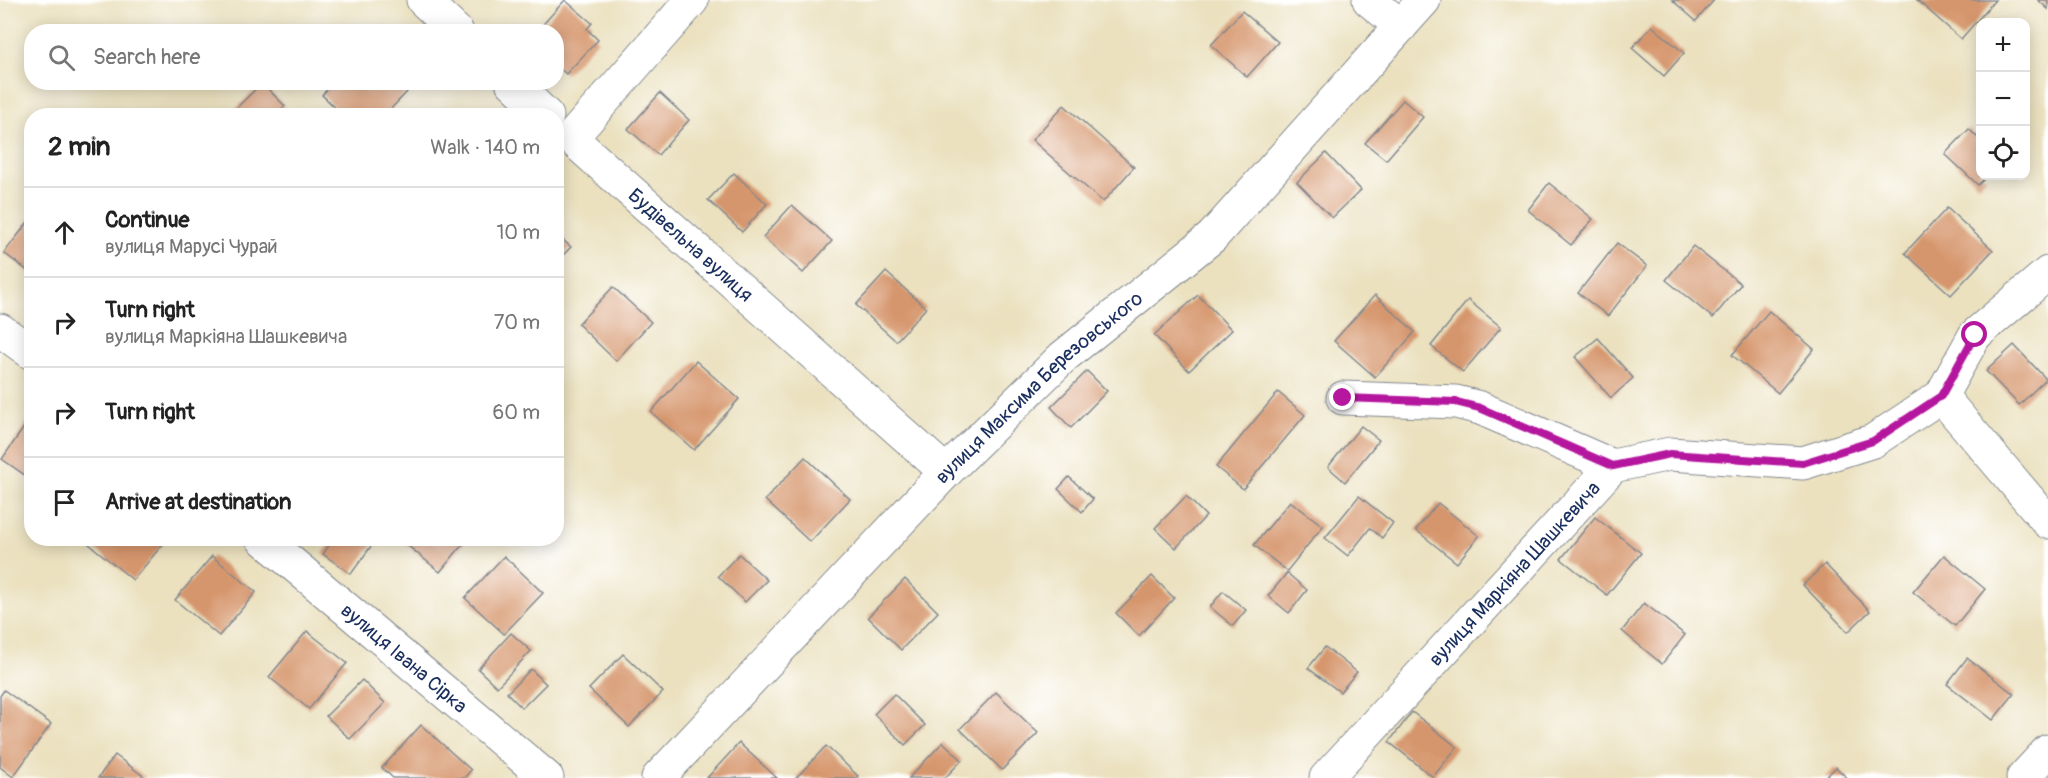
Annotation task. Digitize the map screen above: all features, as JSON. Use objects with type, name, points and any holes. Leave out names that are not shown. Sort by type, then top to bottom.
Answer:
[{"type":"street","points":[[423,0],[448,24]]},
{"type":"street","name":"Будівельна вулиця","points":[[692,0],[564,131],[946,472]]},
{"type":"street","points":[[1369,0],[1401,26]]},
{"type":"street","name":"вулиця Максима Березовського","points":[[658,778],[946,472],[1064,357],[1212,237],[1424,0]]},
{"type":"street","points":[[520,90],[539,108]]},
{"type":"street","points":[[2048,273],[1975,335],[1941,396],[2048,522]]},
{"type":"street","points":[[0,330],[24,347]]},
{"type":"street","name":"вулиця Маркіяна Шашкевича","points":[[1326,778],[1613,466],[1670,454],[1803,463],[1873,441],[1941,396]]},
{"type":"street","points":[[1343,398],[1456,402],[1480,408],[1613,466]]},
{"type":"street","name":"вулиця Івана Сірка","points":[[272,546],[547,778]]},
{"type":"street","points":[[2023,778],[2048,751]]},
{"type":"building","points":[[565,0],[592,23],[587,29],[598,40],[566,74],[564,72],[564,24],[543,24]]},
{"type":"building","points":[[1672,0],[1714,0],[1696,21]]},
{"type":"building","points":[[1917,0],[1995,0],[1979,18],[1976,18],[1976,22],[1961,39]]},
{"type":"building","points":[[2038,0],[2048,0],[2048,9]]},
{"type":"building","points":[[1242,11],[1278,42],[1247,77],[1211,45]]},
{"type":"building","points":[[1652,26],[1684,53],[1664,76],[1632,48]]},
{"type":"building","points":[[255,90],[269,90],[285,106],[283,108],[236,108]]},
{"type":"building","points":[[327,90],[405,90],[407,92],[392,108],[336,108],[322,95]]},
{"type":"building","points":[[660,93],[689,120],[658,155],[628,129]]},
{"type":"building","points":[[1403,100],[1423,117],[1386,160],[1365,143]]},
{"type":"building","points":[[1064,105],[1134,167],[1103,202],[1032,140]]},
{"type":"building","points":[[1969,129],[1976,136],[1976,180],[1983,180],[1978,185],[1945,154]]},
{"type":"building","points":[[1326,153],[1361,190],[1332,218],[1297,182]]},
{"type":"building","points":[[734,173],[767,204],[742,232],[708,200]]},
{"type":"building","points":[[1549,183],[1593,219],[1571,245],[1528,210]]},
{"type":"building","points":[[792,205],[832,241],[803,273],[763,237]]},
{"type":"building","points":[[1947,208],[1993,250],[1951,295],[1905,253]]},
{"type":"building","points":[[24,227],[24,268],[4,253]]},
{"type":"building","points":[[564,241],[571,247],[564,254]]},
{"type":"building","points":[[1617,243],[1647,266],[1608,316],[1578,293]]},
{"type":"building","points":[[1693,246],[1741,284],[1713,318],[1666,280]]},
{"type":"building","points":[[886,272],[926,308],[896,341],[856,305]]},
{"type":"building","points":[[613,287],[651,322],[616,361],[578,324]]},
{"type":"building","points":[[1198,295],[1232,330],[1189,371],[1154,335]]},
{"type":"building","points":[[1375,295],[1415,332],[1375,377],[1334,341]]},
{"type":"building","points":[[1468,300],[1501,327],[1463,372],[1431,346]]},
{"type":"building","points":[[1769,311],[1814,349],[1778,393],[1732,355]]},
{"type":"building","points":[[1598,338],[1633,378],[1611,398],[1575,357]]},
{"type":"building","points":[[2014,345],[2046,379],[2019,405],[1986,371]]},
{"type":"building","points":[[696,361],[739,399],[694,450],[651,412]]},
{"type":"building","points":[[1087,371],[1107,391],[1071,428],[1051,407]]},
{"type":"building","points":[[1278,392],[1305,415],[1243,489],[1216,467]]},
{"type":"building","points":[[1361,426],[1379,440],[1345,482],[1328,467]]},
{"type":"building","points":[[24,427],[24,474],[2,459]]},
{"type":"building","points":[[805,457],[850,499],[810,542],[765,500]]},
{"type":"building","points":[[1069,477],[1093,499],[1082,512],[1058,489]]},
{"type":"building","points":[[1186,496],[1206,516],[1176,548],[1155,528]]},
{"type":"building","points":[[1359,496],[1393,523],[1382,538],[1370,528],[1348,556],[1325,538]]},
{"type":"building","points":[[1290,501],[1323,526],[1287,571],[1254,545]]},
{"type":"building","points":[[1438,503],[1479,536],[1457,563],[1416,530]]},
{"type":"building","points":[[1595,517],[1641,553],[1607,595],[1561,559]]},
{"type":"building","points":[[91,546],[161,546],[133,580]]},
{"type":"building","points":[[328,546],[371,546],[351,574],[323,554]]},
{"type":"building","points":[[408,546],[461,546],[440,572]]},
{"type":"building","points":[[739,554],[767,580],[745,602],[718,576]]},
{"type":"building","points":[[1944,555],[1985,589],[1955,626],[1913,592]]},
{"type":"building","points":[[212,556],[256,592],[219,636],[175,600]]},
{"type":"building","points":[[504,556],[543,593],[504,634],[465,598]]},
{"type":"building","points":[[1825,564],[1870,611],[1848,632],[1803,585]]},
{"type":"building","points":[[1287,573],[1307,590],[1289,613],[1268,596]]},
{"type":"building","points":[[1152,576],[1174,598],[1139,636],[1116,613]]},
{"type":"building","points":[[905,579],[938,612],[901,650],[868,617]]},
{"type":"building","points":[[1223,591],[1246,610],[1233,626],[1210,607]]},
{"type":"building","points":[[1644,603],[1685,635],[1662,664],[1622,631]]},
{"type":"building","points":[[307,631],[347,663],[309,709],[269,677]]},
{"type":"building","points":[[511,633],[531,651],[497,687],[478,669]]},
{"type":"building","points":[[1325,647],[1357,672],[1340,692],[1308,668]]},
{"type":"building","points":[[623,654],[663,692],[629,727],[589,689]]},
{"type":"building","points":[[1967,658],[2014,694],[1993,720],[1947,684]]},
{"type":"building","points":[[531,669],[546,684],[522,708],[507,693]]},
{"type":"building","points":[[362,680],[385,703],[350,739],[326,716]]},
{"type":"building","points":[[4,690],[51,724],[13,777],[0,767],[0,696]]},
{"type":"building","points":[[996,692],[1038,733],[1002,770],[960,729]]},
{"type":"building","points":[[894,694],[925,725],[905,745],[874,714]]},
{"type":"building","points":[[1412,712],[1457,747],[1433,777],[1389,742]]},
{"type":"building","points":[[421,725],[471,770],[464,778],[393,778],[382,768]]},
{"type":"building","points":[[943,742],[962,760],[945,778],[909,778]]},
{"type":"building","points":[[739,743],[777,778],[707,778]]},
{"type":"building","points":[[826,746],[858,776],[856,778],[796,778]]},
{"type":"building","points":[[115,755],[146,778],[98,778]]},
{"type":"building","points":[[1836,767],[1847,778],[1825,778]]},
{"type":"route","points":[[1343,398],[1456,402],[1480,408],[1613,466],[1670,454],[1803,463],[1873,441],[1941,396],[1975,335]]}]
